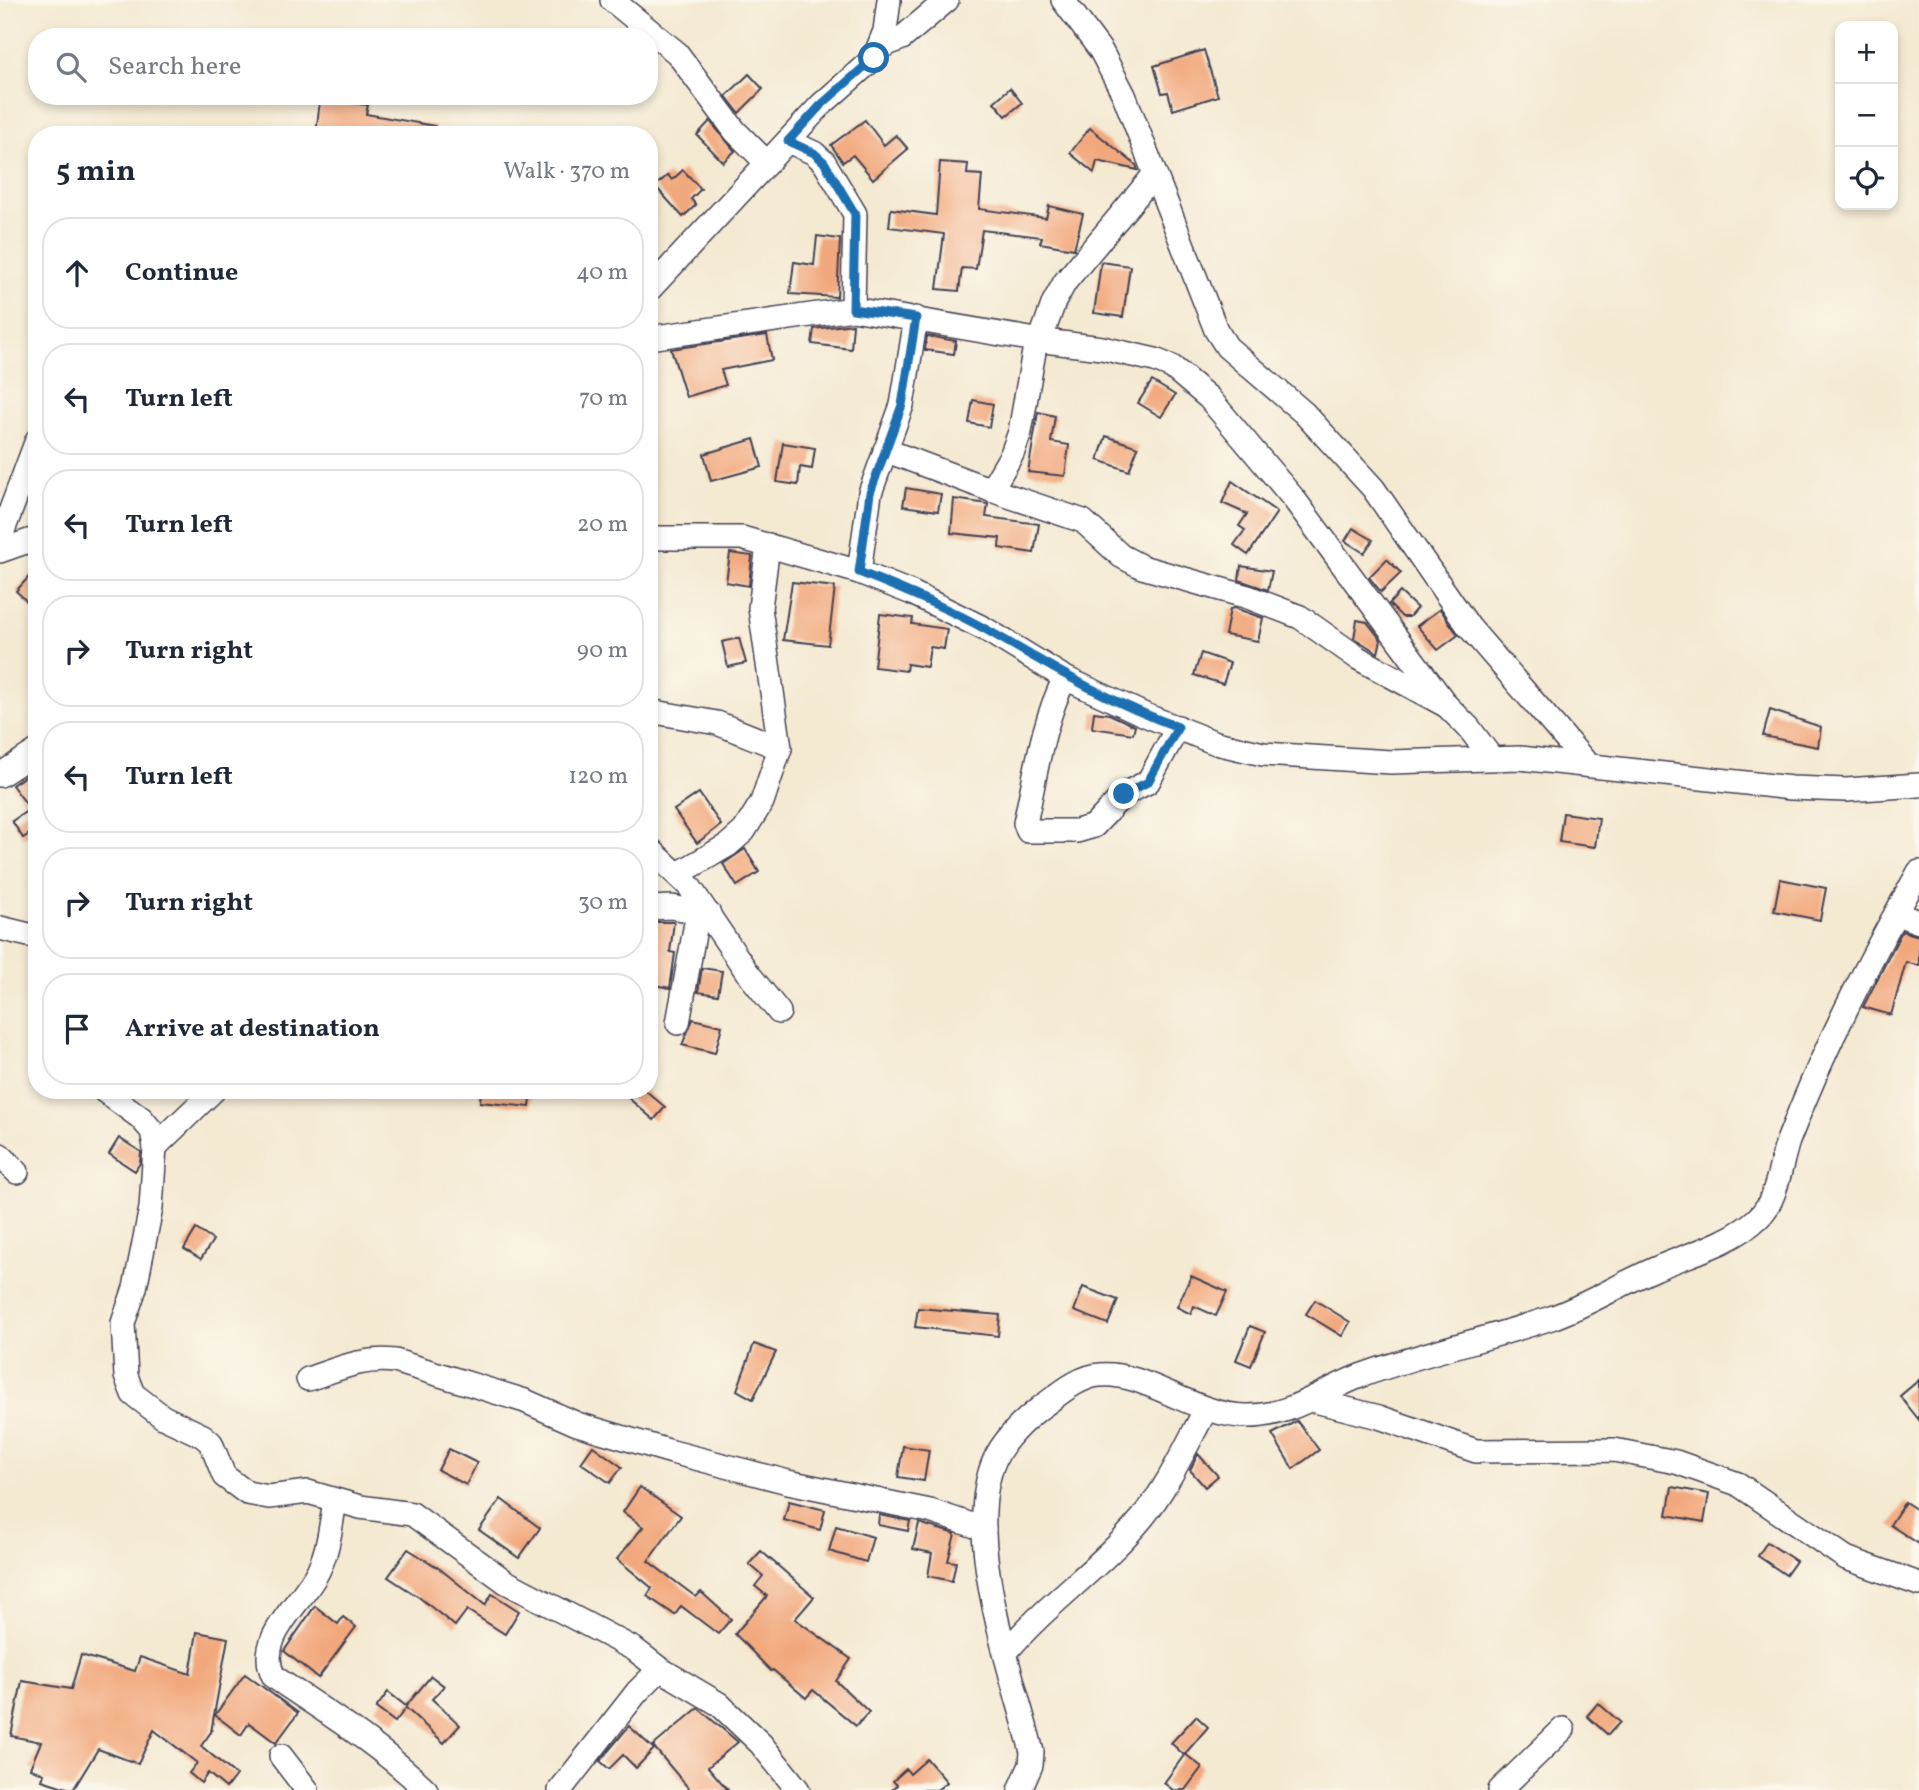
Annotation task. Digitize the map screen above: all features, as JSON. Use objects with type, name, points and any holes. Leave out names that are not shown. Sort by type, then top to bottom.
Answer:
[{"type":"street","points":[[612,0],[646,28]]},
{"type":"street","points":[[658,280],[821,105],[874,58],[880,47],[889,0]]},
{"type":"street","points":[[880,47],[902,38],[947,0]]},
{"type":"street","points":[[1063,0],[1101,51],[1124,95],[1216,330],[1227,348],[1304,414],[1373,488],[1469,627],[1588,765]]},
{"type":"street","points":[[658,38],[677,53],[735,131],[767,163]]},
{"type":"street","points":[[788,141],[814,153],[824,162],[855,214],[853,309]]},
{"type":"street","points":[[991,490],[1012,454],[1020,432],[1038,340],[1054,302],[1065,282],[1154,175]]},
{"type":"street","points":[[658,337],[853,309],[1127,352],[1155,360],[1189,380],[1209,398],[1294,499],[1447,706],[1469,728],[1490,756]]},
{"type":"street","points":[[859,572],[870,493],[902,405],[916,318]]},
{"type":"street","points":[[885,450],[1083,521],[1121,556],[1142,566],[1248,597],[1300,617],[1368,664],[1447,706]]},
{"type":"street","points":[[0,539],[28,466]]},
{"type":"street","points":[[658,538],[742,538],[859,572],[912,593],[985,629],[1065,678],[1216,743],[1263,754],[1391,762],[1490,756],[1791,788],[1846,790],[1919,785]]},
{"type":"street","points":[[0,551],[28,541]]},
{"type":"street","points":[[678,874],[744,831],[762,802],[780,748],[760,608],[768,545]]},
{"type":"street","points":[[1065,678],[1054,699],[1043,738],[1025,823],[1028,831],[1077,831],[1094,826],[1124,794],[1148,782],[1178,727]]},
{"type":"street","points":[[658,713],[718,723],[780,748]]},
{"type":"street","points":[[0,775],[28,757]]},
{"type":"street","points":[[658,856],[678,874],[703,913],[779,1012]]},
{"type":"street","points":[[1020,1790],[1031,1765],[1032,1752],[988,1571],[984,1529],[988,1480],[995,1460],[1005,1443],[1025,1420],[1093,1375],[1115,1375],[1205,1411],[1237,1416],[1268,1415],[1311,1400],[1369,1373],[1586,1304],[1650,1270],[1724,1240],[1756,1220],[1768,1206],[1789,1138],[1833,1031],[1919,872]]},
{"type":"street","points":[[658,908],[672,907],[703,913]]},
{"type":"street","points":[[678,1023],[703,913]]},
{"type":"street","points":[[1897,914],[1919,922]]},
{"type":"street","points":[[0,928],[28,935]]},
{"type":"street","points":[[115,1099],[152,1130],[155,1147],[151,1208],[135,1288],[123,1323],[126,1376],[133,1394],[163,1417],[203,1436],[211,1444],[223,1476],[247,1493],[270,1497],[308,1492],[335,1501],[412,1514],[506,1582],[634,1649],[736,1718],[798,1790]]},
{"type":"street","points":[[155,1147],[205,1099]]},
{"type":"street","points":[[0,1155],[16,1172]]},
{"type":"street","points":[[308,1379],[357,1362],[372,1359],[395,1361],[525,1401],[577,1424],[672,1452],[788,1482],[930,1511],[984,1529]]},
{"type":"street","points":[[1311,1400],[1379,1417],[1476,1451],[1614,1450],[1676,1462],[1738,1484],[1846,1558],[1919,1584]]},
{"type":"street","points":[[1006,1652],[1035,1617],[1056,1603],[1144,1515],[1205,1411]]},
{"type":"street","points":[[335,1501],[320,1567],[309,1589],[273,1637],[267,1657],[270,1669],[274,1677],[355,1730],[426,1790]]},
{"type":"street","points":[[560,1790],[637,1692],[660,1669]]},
{"type":"street","points":[[1500,1790],[1563,1729]]},
{"type":"street","points":[[281,1756],[307,1790]]},
{"type":"building","points":[[1204,50],[1218,96],[1173,110],[1168,92],[1162,93],[1154,66]]},
{"type":"building","points":[[749,74],[763,89],[739,113],[726,96]]},
{"type":"building","points":[[1010,88],[1022,103],[1006,116],[994,102]]},
{"type":"building","points":[[319,105],[368,105],[366,114],[435,126],[317,126]]},
{"type":"building","points":[[865,120],[884,145],[896,135],[908,149],[873,179],[853,155],[843,162],[831,145]]},
{"type":"building","points":[[710,121],[735,151],[723,162],[697,135]]},
{"type":"building","points":[[1090,128],[1136,165],[1138,170],[1097,161],[1094,173],[1070,153]]},
{"type":"building","points":[[940,162],[968,164],[967,174],[982,175],[979,209],[1046,218],[1049,206],[1083,214],[1074,249],[1040,243],[1042,237],[982,230],[976,269],[962,268],[959,291],[937,289],[944,234],[889,227],[891,209],[936,215]]},
{"type":"building","points":[[683,170],[701,189],[691,199],[696,205],[683,217],[658,189],[658,183],[668,175],[672,180]]},
{"type":"building","points":[[817,236],[840,239],[837,297],[790,294],[794,262],[814,265]]},
{"type":"building","points":[[1101,262],[1130,266],[1123,317],[1094,313]]},
{"type":"building","points":[[853,324],[851,349],[812,344],[814,329]]},
{"type":"building","points":[[767,335],[772,360],[721,370],[726,385],[686,397],[671,349]]},
{"type":"building","points":[[927,336],[956,341],[954,354],[925,350]]},
{"type":"building","points":[[1152,381],[1175,395],[1161,417],[1138,403]]},
{"type":"building","points":[[973,400],[993,404],[989,427],[969,423]]},
{"type":"building","points":[[1038,412],[1055,416],[1051,442],[1069,445],[1065,476],[1028,472]]},
{"type":"building","points":[[1106,436],[1138,447],[1129,471],[1098,460]]},
{"type":"building","points":[[754,439],[762,467],[711,481],[704,454]]},
{"type":"building","points":[[783,443],[815,448],[812,469],[800,467],[798,485],[777,482]]},
{"type":"building","points":[[1232,481],[1277,512],[1248,555],[1234,545],[1245,530],[1239,526],[1247,514],[1222,503]]},
{"type":"building","points":[[906,488],[941,494],[938,511],[903,506]]},
{"type":"building","points":[[954,499],[988,504],[986,517],[1039,524],[1034,553],[999,548],[1000,538],[951,533]]},
{"type":"building","points":[[1353,528],[1373,540],[1364,553],[1345,541]]},
{"type":"building","points":[[730,553],[752,556],[749,586],[726,582]]},
{"type":"building","points":[[1387,559],[1401,573],[1381,592],[1369,577]]},
{"type":"building","points":[[1241,566],[1272,571],[1268,590],[1239,580]]},
{"type":"building","points":[[28,578],[28,602],[16,591]]},
{"type":"building","points":[[792,582],[835,587],[828,645],[783,640]]},
{"type":"building","points":[[1400,592],[1417,608],[1409,617],[1402,617],[1389,604]]},
{"type":"building","points":[[1230,609],[1263,618],[1258,641],[1225,635]]},
{"type":"building","points":[[1440,609],[1458,635],[1438,650],[1417,626]]},
{"type":"building","points":[[880,614],[913,618],[912,624],[947,629],[944,649],[930,647],[927,667],[907,664],[906,671],[874,667]]},
{"type":"building","points":[[1357,620],[1367,622],[1381,640],[1378,653],[1354,638]]},
{"type":"building","points":[[739,638],[746,663],[728,667],[722,642]]},
{"type":"building","points":[[1201,653],[1230,663],[1223,684],[1194,675]]},
{"type":"building","points":[[1770,710],[1821,727],[1818,747],[1763,736]]},
{"type":"building","points":[[1094,712],[1109,714],[1135,726],[1133,734],[1092,728]]},
{"type":"building","points":[[28,774],[28,806],[12,785]]},
{"type":"building","points":[[699,793],[721,825],[697,843],[674,810]]},
{"type":"building","points":[[28,810],[28,835],[23,838],[12,821]]},
{"type":"building","points":[[1563,813],[1599,818],[1595,847],[1559,842]]},
{"type":"building","points":[[745,849],[759,872],[737,886],[723,864]]},
{"type":"building","points":[[1780,879],[1826,888],[1820,920],[1774,911]]},
{"type":"building","points":[[658,922],[674,922],[670,952],[675,953],[670,988],[658,986]]},
{"type":"building","points":[[1902,931],[1919,936],[1919,966],[1906,962],[1891,1015],[1863,1007]]},
{"type":"building","points":[[702,968],[722,971],[718,995],[698,992]]},
{"type":"building","points":[[693,1019],[722,1026],[715,1053],[682,1045]]},
{"type":"building","points":[[480,1099],[531,1099],[530,1107],[480,1102]]},
{"type":"building","points":[[630,1099],[656,1099],[665,1107],[654,1120]]},
{"type":"building","points":[[119,1138],[141,1152],[140,1163],[135,1171],[109,1154]]},
{"type":"building","points":[[196,1229],[213,1240],[201,1259],[184,1249]]},
{"type":"building","points":[[1191,1276],[1227,1292],[1216,1316],[1194,1306],[1191,1314],[1177,1307]]},
{"type":"building","points":[[1083,1287],[1118,1300],[1108,1324],[1074,1311]]},
{"type":"building","points":[[1315,1300],[1350,1322],[1342,1336],[1306,1314]]},
{"type":"building","points":[[918,1308],[1000,1315],[998,1336],[915,1327]]},
{"type":"building","points":[[1250,1326],[1265,1332],[1251,1366],[1236,1360]]},
{"type":"building","points":[[754,1344],[776,1352],[753,1399],[737,1390]]},
{"type":"building","points":[[1919,1380],[1919,1420],[1900,1396]]},
{"type":"building","points":[[1297,1421],[1319,1450],[1293,1469],[1272,1434]]},
{"type":"building","points":[[593,1446],[622,1467],[610,1483],[581,1463]]},
{"type":"building","points":[[903,1446],[929,1450],[924,1481],[898,1477]]},
{"type":"building","points":[[449,1449],[477,1463],[466,1485],[438,1470]]},
{"type":"building","points":[[1198,1454],[1218,1476],[1205,1487],[1190,1470]]},
{"type":"building","points":[[640,1487],[681,1516],[648,1561],[696,1597],[701,1592],[731,1619],[718,1634],[681,1606],[675,1615],[647,1596],[652,1588],[617,1559],[643,1527],[623,1512]]},
{"type":"building","points":[[1672,1487],[1709,1494],[1704,1522],[1667,1515]]},
{"type":"building","points":[[501,1499],[540,1528],[519,1558],[479,1530]]},
{"type":"building","points":[[789,1501],[825,1510],[820,1530],[784,1520]]},
{"type":"building","points":[[1905,1502],[1919,1511],[1919,1544],[1890,1525]]},
{"type":"building","points":[[879,1515],[910,1521],[908,1531],[878,1525]]},
{"type":"building","points":[[919,1523],[955,1534],[948,1561],[956,1562],[952,1581],[928,1576],[932,1553],[913,1549]]},
{"type":"building","points":[[836,1526],[873,1537],[866,1562],[829,1551]]},
{"type":"building","points":[[1767,1542],[1796,1561],[1786,1575],[1758,1556]]},
{"type":"building","points":[[408,1549],[440,1569],[485,1605],[492,1594],[519,1611],[505,1634],[467,1610],[455,1626],[388,1577]]},
{"type":"building","points":[[761,1551],[814,1597],[795,1619],[851,1659],[836,1681],[869,1712],[856,1726],[813,1690],[806,1698],[771,1671],[735,1634],[767,1596],[755,1586],[763,1576],[749,1564]]},
{"type":"building","points":[[315,1606],[338,1624],[343,1617],[356,1627],[318,1678],[284,1651]]},
{"type":"building","points":[[197,1632],[228,1638],[211,1732],[201,1746],[236,1775],[226,1788],[208,1773],[201,1783],[189,1773],[197,1763],[154,1730],[138,1764],[98,1749],[73,1790],[42,1780],[44,1774],[30,1768],[41,1742],[11,1736],[22,1681],[71,1689],[81,1655],[135,1671],[140,1657],[190,1674]]},
{"type":"building","points":[[245,1674],[298,1713],[276,1743],[249,1723],[241,1735],[215,1715]]},
{"type":"building","points":[[431,1676],[444,1686],[432,1699],[460,1725],[444,1743],[406,1708],[395,1722],[376,1708],[388,1692],[406,1706]]},
{"type":"building","points":[[1598,1703],[1620,1722],[1608,1735],[1587,1716]]},
{"type":"building","points":[[698,1708],[738,1742],[708,1767],[728,1790],[690,1790],[653,1746]]},
{"type":"building","points":[[1196,1716],[1208,1727],[1184,1755],[1171,1743]]},
{"type":"building","points":[[629,1726],[654,1749],[636,1768],[623,1755],[609,1769],[600,1761]]},
{"type":"building","points":[[1185,1754],[1202,1767],[1185,1790],[1173,1790],[1164,1783]]},
{"type":"building","points":[[927,1759],[947,1782],[937,1790],[892,1790],[897,1785],[893,1781],[906,1769],[910,1774]]},
{"type":"route","points":[[874,58],[821,105],[788,141],[814,153],[824,162],[855,214],[853,309],[916,318],[902,405],[870,493],[862,532],[859,572],[912,593],[985,629],[1065,678],[1145,715],[1178,727],[1144,787],[1124,794]]}]
